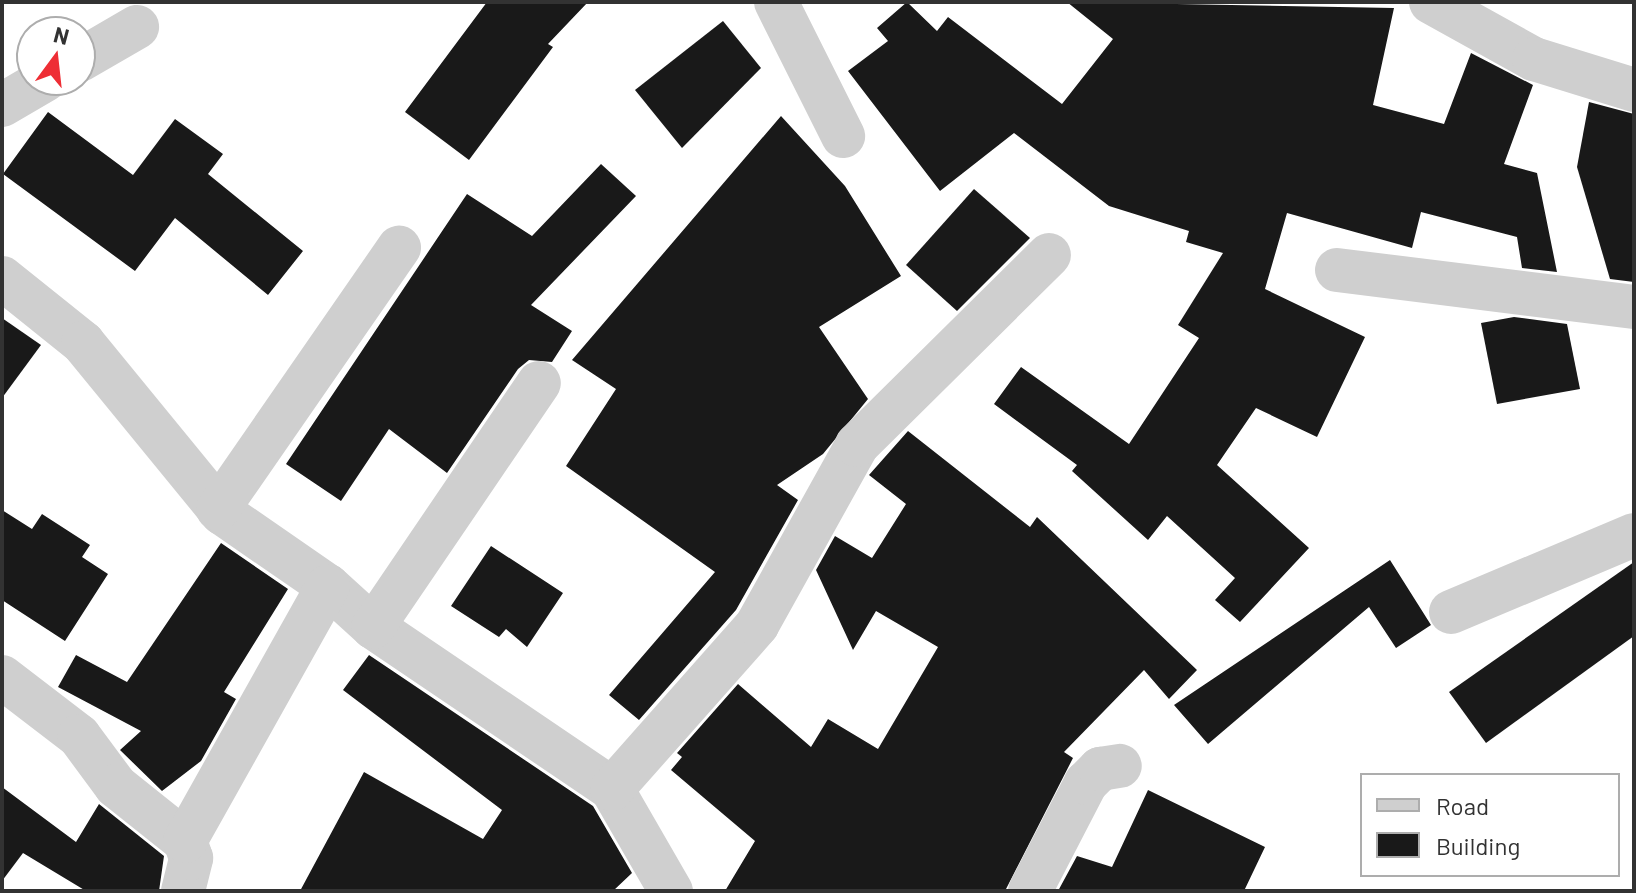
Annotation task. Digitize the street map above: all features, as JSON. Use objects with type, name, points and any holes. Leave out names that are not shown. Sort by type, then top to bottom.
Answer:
[{"type":"street","points":[[776,2],[843,136]]},
{"type":"street","points":[[1431,2],[1534,59],[1634,90]]},
{"type":"street","points":[[96,51],[137,27]]},
{"type":"street","points":[[218,509],[399,248]]},
{"type":"street","points":[[612,789],[757,625],[857,445],[1049,255]]},
{"type":"street","points":[[1337,270],[1634,307]]},
{"type":"street","points":[[2,278],[83,343],[218,509],[328,586],[373,627],[612,789],[666,889]]},
{"type":"street","points":[[373,627],[539,383]]},
{"type":"street","points":[[1451,612],[1634,535]]},
{"type":"street","points":[[185,841],[328,586]]},
{"type":"street","points":[[2,677],[79,736],[116,786],[185,841],[191,858],[183,891]]},
{"type":"street","points":[[1030,891],[1086,783],[1100,769],[1120,766]]},
{"type":"building","points":[[487,2],[588,2],[548,44],[553,47],[469,160],[405,112]]},
{"type":"building","points":[[907,2],[937,31],[948,17],[1062,104],[1113,39],[1067,2],[1394,8],[1373,105],[1444,124],[1471,53],[1533,85],[1504,164],[1537,173],[1557,272],[1522,268],[1517,237],[1421,212],[1412,248],[1287,213],[1265,289],[1365,337],[1317,437],[1256,408],[1217,465],[1309,548],[1240,622],[1215,600],[1235,578],[1167,516],[1148,540],[1072,471],[1077,465],[994,404],[1021,367],[1129,444],[1199,338],[1178,325],[1223,253],[1186,242],[1189,231],[1109,206],[1014,133],[940,191],[848,71],[888,41],[877,28]]},
{"type":"building","points":[[723,21],[761,68],[682,148],[635,90]]},
{"type":"building","points":[[1589,102],[1634,114],[1634,282],[1610,279],[1577,167]]},
{"type":"building","points":[[48,112],[133,175],[175,119],[223,154],[208,174],[303,251],[268,295],[175,218],[135,271],[3,174]]},
{"type":"building","points":[[781,116],[845,186],[901,276],[819,327],[868,399],[823,454],[777,485],[798,500],[736,610],[639,720],[609,695],[715,572],[566,466],[616,389],[572,360]]},
{"type":"building","points":[[601,164],[636,196],[531,305],[572,331],[552,362],[529,360],[518,369],[447,473],[389,429],[341,501],[286,464],[467,194],[532,236]]},
{"type":"building","points":[[974,189],[1030,238],[957,311],[906,265]]},
{"type":"building","points":[[1514,317],[1567,324],[1580,389],[1497,404],[1481,323]]},
{"type":"building","points":[[2,318],[41,345],[2,398]]},
{"type":"building","points":[[908,431],[1030,527],[1037,517],[1197,670],[1169,699],[1144,670],[1064,752],[1073,758],[1005,891],[725,891],[755,841],[671,770],[682,757],[677,753],[738,684],[811,747],[828,719],[878,749],[938,647],[876,611],[853,650],[816,570],[835,536],[872,558],[906,504],[869,475]]},
{"type":"building","points":[[2,510],[32,529],[42,514],[90,545],[82,557],[108,574],[65,641],[2,600]]},
{"type":"building","points":[[221,543],[288,589],[224,692],[236,699],[201,761],[162,791],[120,750],[141,731],[58,687],[76,655],[127,682]]},
{"type":"building","points":[[491,546],[563,593],[527,647],[506,629],[499,637],[451,606]]},
{"type":"building","points":[[1390,560],[1431,625],[1396,648],[1369,607],[1208,744],[1174,705]]},
{"type":"building","points":[[1634,562],[1634,636],[1486,743],[1449,692]]},
{"type":"building","points":[[369,655],[593,806],[632,873],[613,891],[300,891],[364,772],[483,839],[502,810],[343,690]]},
{"type":"building","points":[[2,787],[76,842],[99,804],[164,856],[159,891],[86,891],[23,853],[2,881]]},
{"type":"building","points":[[1148,790],[1265,847],[1244,891],[1058,891],[1077,856],[1112,867]]}]
